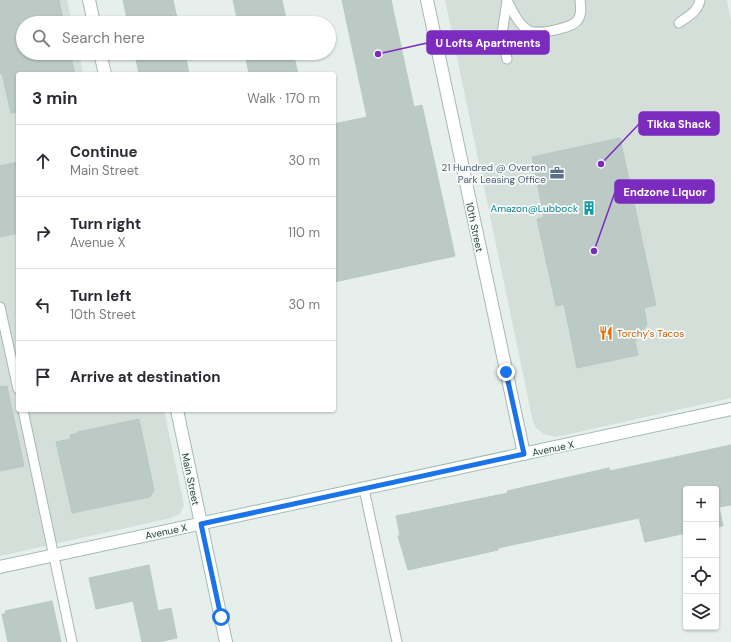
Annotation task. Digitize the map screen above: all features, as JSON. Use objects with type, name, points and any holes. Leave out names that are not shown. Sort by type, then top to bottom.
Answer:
[{"type":"street","points":[[89,0],[92,16]]},
{"type":"street","name":"10th Street","points":[[427,0],[524,454]]},
{"type":"street","points":[[102,60],[105,72]]},
{"type":"street","name":"Avenue X","points":[[0,567],[731,409]]},
{"type":"street","name":"Main Street","points":[[176,412],[226,642]]},
{"type":"lane","points":[[507,0],[520,23],[529,31],[537,33],[569,26],[577,21],[581,13],[580,0]]},
{"type":"lane","points":[[507,0],[502,34],[507,59]]},
{"type":"lane","points":[[678,23],[694,13],[700,0]]},
{"type":"lane","points":[[0,307],[16,380]]},
{"type":"lane","points":[[22,412],[72,642]]},
{"type":"lane","points":[[364,489],[396,642]]},
{"type":"shaded area","points":[[0,0],[67,0],[70,16],[16,16],[16,60],[80,60],[83,72],[16,72],[16,412],[164,412],[184,505],[180,514],[171,518],[0,556]]},
{"type":"shaded area","points":[[445,0],[727,0],[731,20],[731,398],[556,437],[544,434],[536,428],[533,422]]},
{"type":"building","points":[[0,0],[59,0],[62,16],[16,16],[16,60],[72,60],[75,72],[16,72],[16,112],[11,113],[2,73],[0,74]]},
{"type":"building","points":[[123,0],[173,0],[176,16],[126,16]]},
{"type":"building","points":[[233,0],[282,0],[285,16],[236,16]]},
{"type":"building","points":[[342,0],[391,0],[414,107],[422,105],[455,256],[336,282],[336,124],[367,117]]},
{"type":"building","points":[[136,60],[186,60],[189,72],[139,72]]},
{"type":"building","points":[[246,60],[295,60],[298,72],[249,72]]},
{"type":"building","points":[[620,138],[656,305],[644,308],[647,324],[635,342],[638,355],[577,368],[564,304],[556,306],[537,219],[544,217],[532,157]]},
{"type":"building","points":[[16,162],[16,233],[0,237],[0,166]]},
{"type":"building","points":[[7,386],[24,466],[0,471],[0,387]]},
{"type":"building","points":[[139,419],[154,490],[150,497],[72,513],[56,442],[71,439],[70,435],[78,432]]},
{"type":"building","points":[[731,445],[731,505],[719,507],[719,486],[683,486],[683,534],[645,542],[639,518],[498,548],[498,550],[408,570],[398,536],[400,535],[396,516],[508,493],[507,491],[609,468],[610,471]]},
{"type":"building","points":[[719,507],[723,526],[719,527]]},
{"type":"building","points":[[149,565],[158,611],[171,608],[177,638],[158,642],[142,642],[133,601],[96,609],[89,578]]},
{"type":"building","points":[[52,601],[61,642],[8,642],[2,614],[6,614],[5,611]]},
{"type":"place","name":"U Lofts Apartments","points":[[378,54]]},
{"type":"place","name":"Tikka Shack","points":[[601,164]]},
{"type":"place","name":"21 Hundred @ Overton Park Leasing Office","points":[[557,173]]},
{"type":"place","name":"Amazon@Lubbock","points":[[589,208]]},
{"type":"place","name":"Endzone Liquor","points":[[594,251]]},
{"type":"place","name":"Torchy's Tacos","points":[[606,333]]},
{"type":"route","points":[[221,617],[201,524],[524,454],[506,372]]}]
